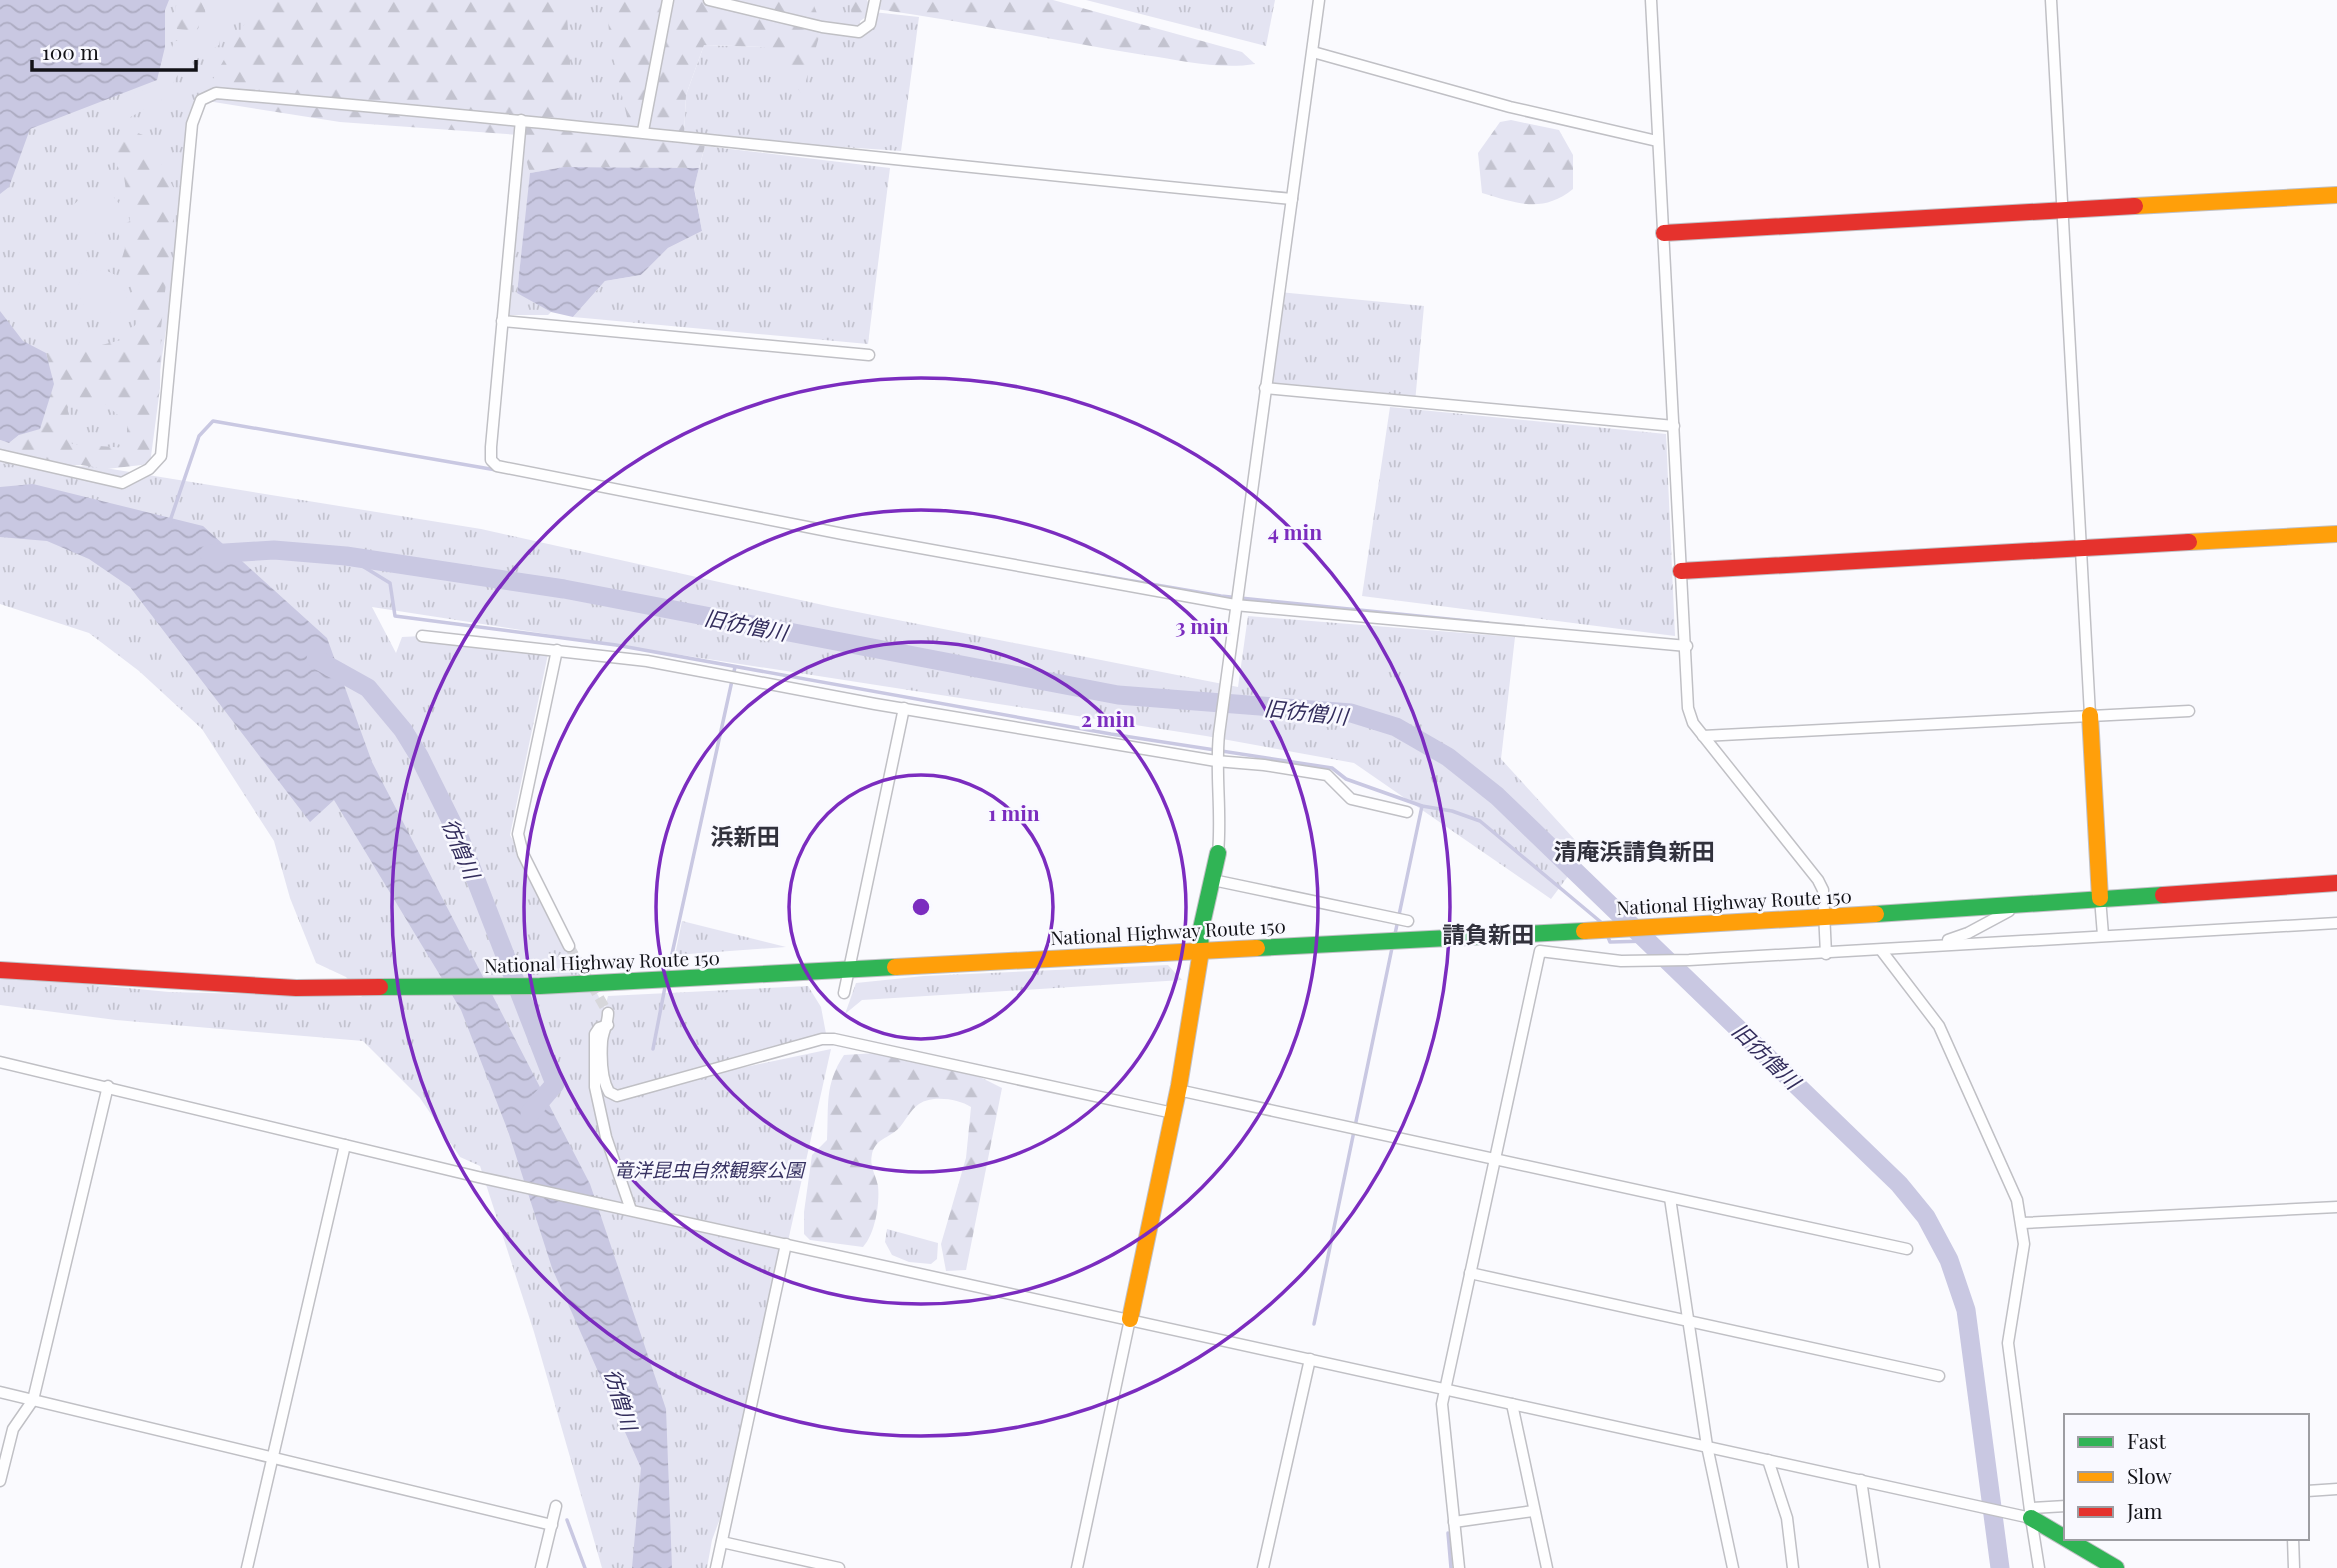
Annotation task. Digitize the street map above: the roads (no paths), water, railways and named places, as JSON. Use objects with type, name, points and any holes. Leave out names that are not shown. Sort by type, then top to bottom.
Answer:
[{"type":"main road","points":[[1664,233],[2337,195]]},
{"type":"main road","points":[[1681,571],[2337,534]]},
{"type":"main road","points":[[2090,715],[2100,898]]},
{"type":"main road","points":[[1130,1319],[1174,1113],[1201,950],[1200,933],[1218,853]]},
{"type":"main road","name":"National Highway Route 150","points":[[0,970],[233,985],[365,988],[540,986],[1824,918],[2337,883]]},
{"type":"main road","points":[[2031,1513],[2064,1534]]},
{"type":"main road","points":[[2073,1540],[2116,1568]]},
{"type":"street","points":[[643,131],[668,0]]},
{"type":"street","points":[[709,0],[822,27],[859,32],[870,24],[875,0]]},
{"type":"street","points":[[1218,853],[1220,827],[1216,761],[1219,734],[1319,0]]},
{"type":"street","points":[[1651,0],[1687,646],[1688,708],[1693,723],[1818,880],[1823,890],[1826,954]]},
{"type":"street","points":[[2051,0],[2090,715]]},
{"type":"street","points":[[1313,52],[1510,107],[1657,141]]},
{"type":"street","points":[[0,455],[121,483],[149,469],[161,456],[192,124],[206,95],[216,93],[643,131],[908,162],[1292,199]]},
{"type":"street","points":[[521,120],[491,447],[491,460],[498,466],[830,531],[1235,605],[1687,646]]},
{"type":"street","points":[[502,321],[869,355]]},
{"type":"street","points":[[1265,388],[1674,426]]},
{"type":"street","points":[[422,636],[647,661],[1216,761],[1326,775],[1351,799],[1407,812]]},
{"type":"street","points":[[556,650],[518,834],[523,854],[569,946]]},
{"type":"street","points":[[844,993],[904,708]]},
{"type":"street","points":[[1703,736],[2189,711]]},
{"type":"street","points":[[1213,880],[1408,920]]},
{"type":"street","points":[[2100,898],[2103,935]]},
{"type":"street","points":[[1923,946],[1968,933],[2024,903]]},
{"type":"street","points":[[1459,1568],[1442,1404],[1539,951],[1651,961],[1689,960],[2337,923]]},
{"type":"street","points":[[1881,950],[1939,1026],[2007,1175],[2022,1223],[2022,1263],[2008,1343],[2039,1568]]},
{"type":"street","points":[[631,1210],[606,1137],[594,1087],[595,1034],[608,1019],[602,1038],[603,1076],[609,1092],[617,1096],[822,1039],[834,1039],[1174,1113]]},
{"type":"street","points":[[0,1062],[478,1177],[1768,1460],[2031,1513],[2064,1506]]},
{"type":"street","points":[[0,1481],[13,1429],[33,1400],[108,1086]]},
{"type":"street","points":[[1178,1090],[1907,1249]]},
{"type":"street","points":[[247,1568],[345,1145]]},
{"type":"street","points":[[1670,1198],[1707,1446],[1733,1568]]},
{"type":"street","points":[[2022,1223],[2337,1207]]},
{"type":"street","points":[[716,1568],[786,1244]]},
{"type":"street","points":[[1470,1273],[1938,1376]]},
{"type":"street","points":[[1077,1568],[1130,1319]]},
{"type":"street","points":[[1263,1568],[1310,1359]]},
{"type":"street","points":[[0,1392],[552,1525]]},
{"type":"street","points":[[1512,1404],[1547,1568]]},
{"type":"street","points":[[1768,1460],[1787,1518],[1793,1568]]},
{"type":"street","points":[[1861,1480],[1874,1568]]},
{"type":"street","points":[[2309,1491],[2337,1489]]},
{"type":"street","points":[[541,1568],[556,1506]]},
{"type":"street","points":[[1454,1522],[1533,1511]]},
{"type":"street","points":[[2293,1540],[2294,1568]]},
{"type":"street","points":[[722,1542],[839,1568]]},
{"type":"water","points":[[0,0],[169,0],[165,10],[165,47],[157,80],[30,129],[9,187],[0,194]]},
{"type":"water","points":[[564,167],[699,168],[694,188],[702,231],[668,248],[641,275],[605,281],[573,317],[551,312],[517,293],[530,173]]},
{"type":"water","points":[[0,311],[23,341],[46,353],[54,384],[40,429],[19,435],[9,443],[0,440]]},
{"type":"water","points":[[33,484],[203,526],[327,638],[372,762],[590,1184],[666,1409],[672,1568],[632,1568],[641,1468],[552,1268],[508,1131],[461,1010],[334,800],[310,822],[130,587],[89,559],[47,541],[0,537],[0,487]]},
{"type":"waterway","points":[[170,521],[199,436],[213,421],[496,470]]},
{"type":"waterway","name":"旧彷僧川","points":[[209,554],[274,550],[346,556],[564,589],[1118,695],[1351,713],[1396,727],[1448,757],[1497,796],[1899,1184],[1926,1217],[1949,1260],[1966,1310],[2000,1568]]},
{"type":"waterway","points":[[346,556],[390,583],[395,616],[616,645],[1111,734],[1332,768],[1346,779],[1422,806],[1452,811],[1480,821],[1602,923]]},
{"type":"waterway","points":[[1086,573],[1221,596],[1488,623]]},
{"type":"waterway","name":"彷僧川","points":[[316,659],[368,688],[403,730],[419,756],[460,839],[555,1084],[530,1113]]},
{"type":"waterway","points":[[668,972],[735,667]]},
{"type":"waterway","points":[[1395,934],[1422,806]]},
{"type":"waterway","points":[[1608,937],[1610,942],[1650,941]]},
{"type":"waterway","points":[[1314,1324],[1392,948]]},
{"type":"waterway","points":[[653,1049],[665,987]]},
{"type":"waterway","points":[[567,1520],[585,1568]]},
{"type":"waterway","points":[[1448,1533],[1451,1568]]},
{"type":"tunnel","points":[[569,946],[608,1013]]},
{"type":"district","name":"浜新田","points":[[745,835]]},
{"type":"district","name":"清庵浜請負新田","points":[[1634,850]]},
{"type":"district","name":"請負新田","points":[[1488,933]]},
{"type":"park label","name":"竜洋昆虫自然観察公園","points":[[709,1169]]}]
